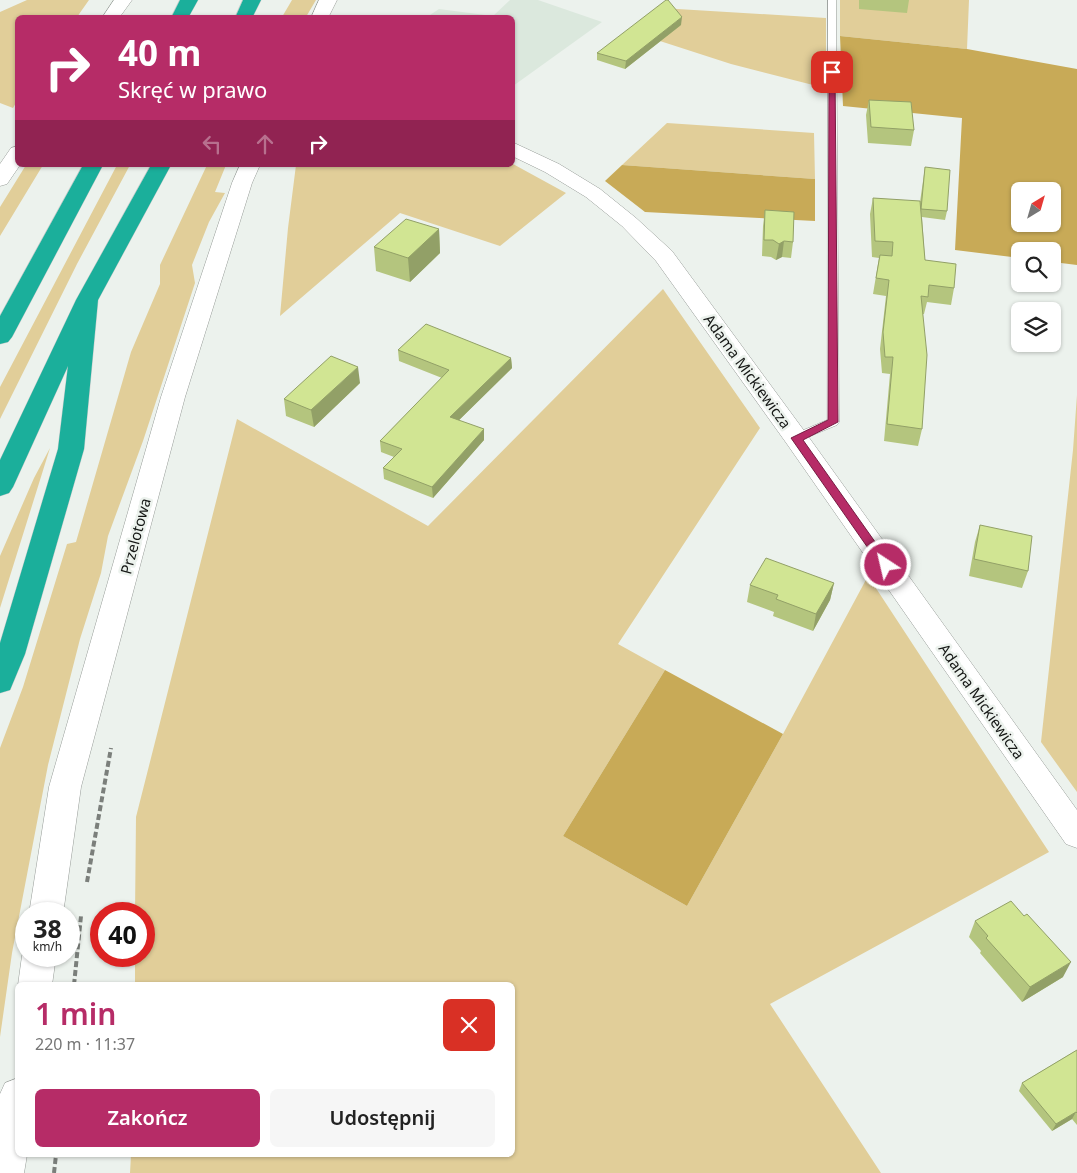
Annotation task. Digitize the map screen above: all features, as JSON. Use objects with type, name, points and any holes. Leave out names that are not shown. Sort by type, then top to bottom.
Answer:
[{"type":"highway","points":[[181,15],[189,0]]},
{"type":"highway","points":[[244,15],[252,0]]},
{"type":"highway","points":[[0,337],[93,167]]},
{"type":"highway","points":[[0,487],[87,300],[160,167]]},
{"type":"highway","points":[[0,682],[11,654],[71,449],[87,300]]},
{"type":"street","points":[[112,15],[123,0]]},
{"type":"street","points":[[320,15],[328,0]]},
{"type":"street","name":"Adama Mickiewicza","points":[[515,150],[593,193],[629,222],[664,256],[796,438],[1077,836]]},
{"type":"street","points":[[0,180],[15,157]]},
{"type":"street","name":"Przelotowa","points":[[48,902],[65,788],[173,397],[239,192],[249,167]]},
{"type":"street","points":[[35,982],[37,967]]},
{"type":"street","points":[[5,1173],[15,1113]]},
{"type":"lane","points":[[796,438],[833,422],[832,0]]},
{"type":"path","points":[[87,883],[113,739]]},
{"type":"path","points":[[74,982],[82,912]]},
{"type":"path","points":[[54,1173],[56,1157]]},
{"type":"shaded area","points":[[27,0],[89,0],[78,15],[15,15],[15,104],[13,108],[0,103],[0,12]]},
{"type":"shaded area","points":[[292,0],[316,0],[307,15],[283,15]]},
{"type":"shaded area","points":[[510,0],[538,0],[602,22],[515,85],[515,15],[494,15]]},
{"type":"shaded area","points":[[840,0],[969,0],[967,49],[840,36]]},
{"type":"shaded area","points":[[661,8],[826,18],[826,76],[813,85],[731,64],[629,31]]},
{"type":"shaded area","points":[[439,9],[485,15],[430,15]]},
{"type":"shaded area","points":[[840,36],[967,49],[1077,69],[1077,265],[1061,263],[1061,242],[1011,242],[1011,257],[955,250],[962,118],[843,106]]},
{"type":"shaded area","points":[[667,123],[814,133],[815,179],[622,165]]},
{"type":"shaded area","points":[[515,165],[566,193],[500,246],[400,213],[280,316],[296,167],[515,167]]},
{"type":"shaded area","points":[[622,165],[815,179],[815,221],[645,212],[605,181]]},
{"type":"shaded area","points":[[25,167],[42,167],[0,236],[0,207]]},
{"type":"shaded area","points":[[116,167],[129,167],[77,264],[0,419],[0,387]]},
{"type":"shaded area","points":[[206,167],[225,167],[215,192],[225,193],[209,222],[192,265],[195,283],[143,441],[108,536],[101,573],[80,639],[48,765],[22,902],[15,902],[15,937],[0,1037],[0,748],[23,687],[67,544],[76,542],[131,352],[160,284],[160,265]]},
{"type":"shaded area","points":[[663,289],[760,428],[618,644],[665,670],[563,836],[687,906],[868,576],[1049,852],[770,1004],[881,1173],[130,1173],[131,1157],[515,1157],[515,982],[135,982],[135,967],[155,967],[155,902],[135,902],[136,817],[237,419],[428,526]]},
{"type":"shaded area","points":[[1077,395],[1077,792],[1041,742],[1073,450]]},
{"type":"shaded area","points":[[50,448],[0,608],[0,556],[34,478]]},
{"type":"shaded area","points":[[665,670],[783,734],[687,906],[563,836]]},
{"type":"building","points":[[666,0],[682,17],[626,61],[597,53]]},
{"type":"building","points":[[869,100],[911,102],[914,130],[871,127]]},
{"type":"building","points":[[925,167],[950,170],[947,211],[921,209]]},
{"type":"building","points":[[873,198],[920,201],[925,260],[956,264],[954,288],[929,285],[928,297],[921,296],[927,355],[922,429],[887,424],[893,357],[885,357],[883,332],[889,280],[876,278],[880,255],[892,256],[893,242],[875,241]]},
{"type":"building","points":[[765,210],[794,212],[793,242],[784,241],[779,244],[773,240],[764,240]]},
{"type":"building","points":[[406,219],[439,229],[408,258],[374,247]]},
{"type":"building","points":[[426,324],[511,358],[450,417],[484,429],[432,487],[383,468],[402,449],[380,441],[449,370],[398,350]]},
{"type":"building","points":[[331,356],[358,367],[311,410],[284,399]]},
{"type":"building","points":[[980,525],[1032,536],[1028,571],[974,559]]},
{"type":"building","points":[[766,558],[834,583],[816,614],[776,599],[778,595],[750,585]]},
{"type":"building","points":[[1011,901],[1024,916],[1027,914],[1071,962],[1030,987],[986,938],[988,936],[975,921]]},
{"type":"building","points":[[1077,1050],[1077,1113],[1056,1124],[1022,1083]]},
{"type":"route","points":[[832,72],[833,422],[796,438],[886,565]]}]
